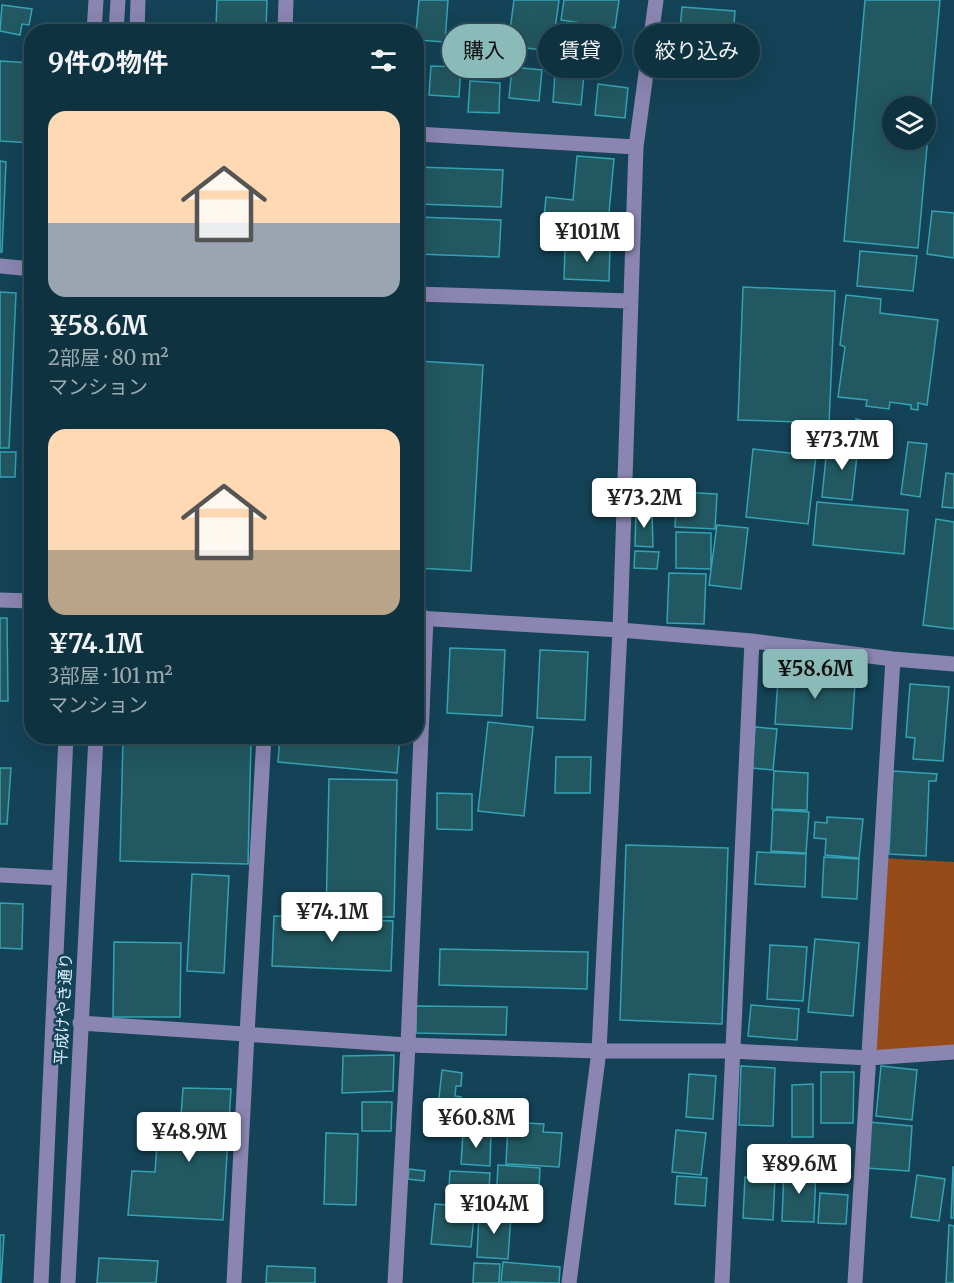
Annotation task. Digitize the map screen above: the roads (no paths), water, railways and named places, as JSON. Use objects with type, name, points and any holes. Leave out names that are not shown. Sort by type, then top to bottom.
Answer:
[{"type":"street","points":[[94,24],[96,0]]},
{"type":"street","points":[[116,24],[118,0]]},
{"type":"street","points":[[136,24],[138,0]]},
{"type":"street","points":[[285,24],[286,0]]},
{"type":"street","points":[[569,1283],[599,1051],[620,630],[636,147],[656,0]]},
{"type":"street","points":[[424,134],[636,147]]},
{"type":"street","points":[[0,266],[24,268]]},
{"type":"street","points":[[424,294],[630,301]]},
{"type":"street","points":[[0,600],[24,601]]},
{"type":"street","points":[[424,618],[752,641],[893,659],[954,664]]},
{"type":"street","points":[[722,1283],[752,641]]},
{"type":"street","points":[[855,1283],[893,659]]},
{"type":"street","name":"平成けやき通り","points":[[41,1283],[66,744]]},
{"type":"street","name":"平成けやき通り","points":[[68,1283],[96,744]]},
{"type":"street","points":[[234,1283],[264,744]]},
{"type":"street","points":[[395,1283],[408,1045],[418,744]]},
{"type":"street","points":[[0,875],[59,878]]},
{"type":"street","points":[[80,1023],[408,1045],[599,1051],[732,1051],[868,1058],[954,1052]]}]
